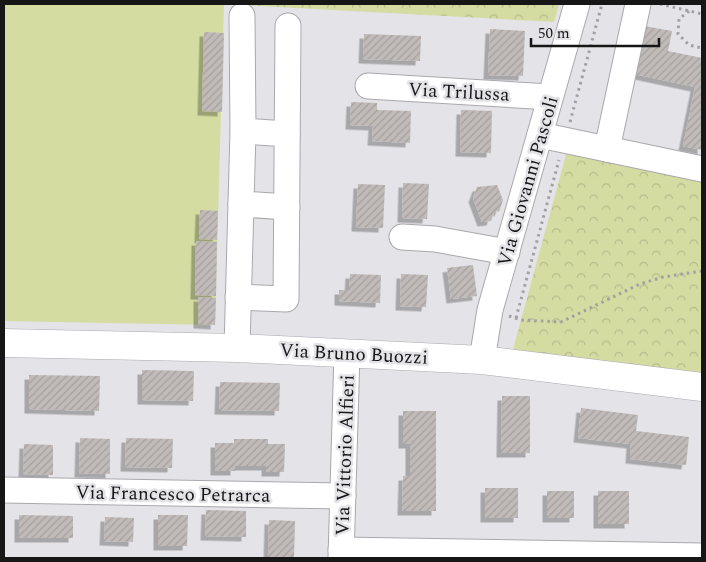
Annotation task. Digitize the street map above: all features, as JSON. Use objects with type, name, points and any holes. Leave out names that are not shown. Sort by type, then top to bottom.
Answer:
[{"type":"main road","name":"Via Bruno Buozzi","points":[[4,343],[237,348],[482,360],[702,387]]},
{"type":"street","name":"Via Giovanni Pascoli","points":[[482,360],[490,310],[577,4]]},
{"type":"street","points":[[607,149],[638,4]]},
{"type":"street","points":[[237,348],[243,131],[242,16]]},
{"type":"street","points":[[238,297],[286,299],[288,26]]},
{"type":"street","name":"Via Trilussa","points":[[368,86],[550,97]]},
{"type":"street","points":[[243,131],[287,134]]},
{"type":"street","points":[[540,135],[702,169]]},
{"type":"street","points":[[241,204],[286,207]]},
{"type":"street","points":[[402,236],[435,239],[507,252]]},
{"type":"street","name":"Via Vittorio Alfieri","points":[[341,554],[347,352]]},
{"type":"street","name":"Via Francesco Petrarca","points":[[4,490],[342,496]]},
{"type":"street","points":[[341,554],[702,556]]},
{"type":"path","points":[[660,4],[702,14]]},
{"type":"path","points":[[689,10],[679,19],[678,34],[689,45],[702,48]]},
{"type":"path","points":[[490,310],[521,320],[561,322],[640,284],[663,277],[702,271]]},
{"type":"green space","points":[[4,4],[224,4],[215,325],[4,321]]},
{"type":"green space","points":[[224,4],[559,4],[554,22]]},
{"type":"green space","points":[[567,151],[702,181],[702,374],[512,353]]},
{"type":"building","points":[[644,26],[672,31],[668,51],[702,58],[702,150],[683,146],[695,87],[634,74]]},
{"type":"building","points":[[490,29],[525,31],[523,76],[488,75]]},
{"type":"building","points":[[204,32],[224,33],[222,112],[202,111]]},
{"type":"building","points":[[364,34],[421,36],[420,61],[363,59]]},
{"type":"building","points":[[351,102],[377,103],[377,110],[411,111],[410,143],[372,141],[373,126],[350,125]]},
{"type":"building","points":[[461,110],[492,111],[491,153],[460,152]]},
{"type":"building","points":[[403,183],[429,184],[427,219],[402,218]]},
{"type":"building","points":[[358,184],[385,185],[383,228],[356,227]]},
{"type":"building","points":[[497,185],[503,200],[499,212],[495,210],[491,221],[482,222],[473,198],[477,187]]},
{"type":"building","points":[[200,210],[218,211],[217,240],[199,239]]},
{"type":"building","points":[[196,241],[217,242],[216,296],[195,295]]},
{"type":"building","points":[[473,265],[477,296],[451,299],[447,268]]},
{"type":"building","points":[[350,274],[381,275],[380,303],[339,301],[339,290],[349,290]]},
{"type":"building","points":[[401,274],[428,275],[426,307],[400,306]]},
{"type":"building","points":[[198,297],[216,298],[215,325],[198,324]]},
{"type":"building","points":[[142,370],[194,371],[193,401],[142,400]]},
{"type":"building","points":[[29,375],[100,376],[99,411],[29,409]]},
{"type":"building","points":[[220,382],[280,383],[279,411],[219,410]]},
{"type":"building","points":[[502,396],[530,396],[530,453],[501,453]]},
{"type":"building","points":[[581,408],[638,415],[636,431],[689,437],[686,465],[630,459],[631,444],[578,438]]},
{"type":"building","points":[[403,411],[436,411],[436,511],[402,511],[403,476],[410,476],[410,444],[403,444]]},
{"type":"building","points":[[80,438],[110,439],[110,474],[79,473]]},
{"type":"building","points":[[126,438],[173,439],[172,468],[125,467]]},
{"type":"building","points":[[234,439],[268,439],[268,444],[285,444],[284,472],[266,472],[266,466],[235,466],[235,471],[215,471],[215,443],[234,443]]},
{"type":"building","points":[[24,444],[53,445],[53,475],[23,474]]},
{"type":"building","points":[[485,488],[518,488],[518,518],[485,518]]},
{"type":"building","points":[[547,491],[574,491],[574,518],[547,518]]},
{"type":"building","points":[[598,491],[629,491],[629,524],[598,524]]},
{"type":"building","points":[[206,510],[246,511],[246,537],[205,536]]},
{"type":"building","points":[[19,515],[73,516],[73,538],[19,538]]},
{"type":"building","points":[[158,515],[188,515],[187,546],[158,546]]},
{"type":"building","points":[[105,517],[134,518],[133,542],[104,541]]},
{"type":"building","points":[[269,520],[295,521],[294,558],[268,558]]}]
